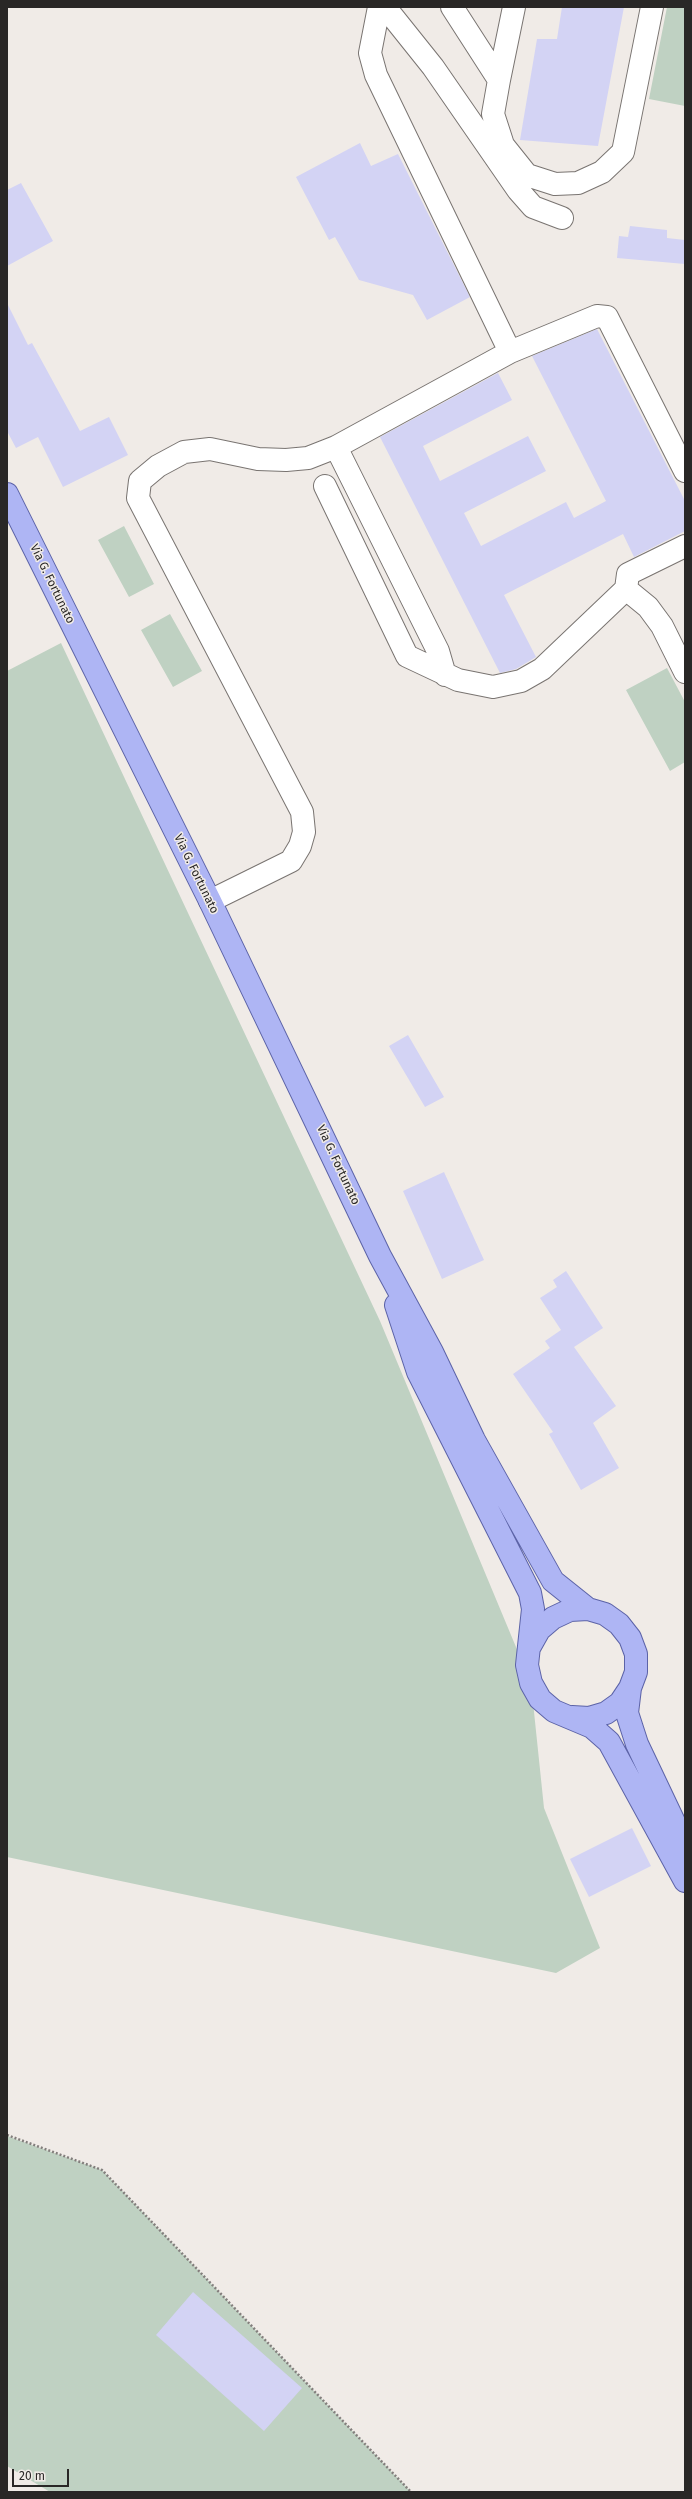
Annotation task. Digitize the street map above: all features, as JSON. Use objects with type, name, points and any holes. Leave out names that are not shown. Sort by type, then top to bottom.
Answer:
[{"type":"main road","name":"Via G. Fortunato","points":[[7,494],[210,901],[380,1256]]},
{"type":"main road","points":[[380,1256],[432,1352],[474,1440],[553,1581],[588,1609]]},
{"type":"main road","points":[[380,1256],[418,1372],[530,1593],[533,1609],[528,1665],[531,1683],[540,1699],[554,1711],[572,1717],[592,1727],[609,1742],[685,1881]]},
{"type":"main road","points":[[530,1646],[539,1630],[553,1618],[570,1610],[588,1609],[605,1614],[620,1624],[630,1638],[636,1654],[636,1672],[630,1688],[620,1703],[606,1713],[589,1718],[572,1717]]},
{"type":"main road","points":[[630,1688],[627,1713],[637,1744],[674,1822],[685,1852]]},
{"type":"street","points":[[379,7],[370,53],[376,75],[510,352]]},
{"type":"street","points":[[385,7],[433,67],[518,190],[533,207],[562,218]]},
{"type":"street","points":[[452,7],[499,80]]},
{"type":"street","points":[[514,7],[493,114],[504,145],[527,175],[555,184],[578,182],[602,172],[623,152],[652,7]]},
{"type":"street","points":[[210,901],[291,861],[300,846],[304,832],[302,812],[138,498],[140,481],[158,466],[184,452],[210,449],[258,459],[286,460],[308,458],[336,447],[510,352],[597,316],[607,317],[685,471]]},
{"type":"street","points":[[336,447],[438,651],[445,675]]},
{"type":"street","points":[[325,486],[407,656],[445,675],[493,687],[521,681],[542,669],[626,589],[628,574],[685,546]]},
{"type":"street","points":[[626,589],[648,607],[662,626],[685,672]]},
{"type":"path","points":[[7,2136],[102,2170],[411,2492]]},
{"type":"green space","points":[[667,7],[685,7],[685,106],[649,99]]},
{"type":"green space","points":[[124,526],[154,584],[129,597],[98,540]]},
{"type":"green space","points":[[170,614],[202,671],[173,687],[141,630]]},
{"type":"green space","points":[[61,643],[380,1321],[531,1683],[544,1808],[600,1948],[556,1973],[7,1857],[7,671]]},
{"type":"green space","points":[[667,668],[685,702],[685,762],[670,771],[626,690]]},
{"type":"green space","points":[[7,2136],[102,2170],[411,2492],[50,2492],[7,2466]]},
{"type":"building","points":[[562,7],[624,7],[598,146],[520,140],[537,39],[557,39]]},
{"type":"building","points":[[360,143],[371,166],[398,154],[470,297],[427,320],[413,295],[359,280],[335,237],[329,240],[296,177]]},
{"type":"building","points":[[21,183],[53,241],[7,266],[7,190]]},
{"type":"building","points":[[630,226],[667,230],[667,238],[685,240],[685,264],[617,258],[619,236],[628,237]]},
{"type":"building","points":[[7,303],[28,345],[32,343],[80,431],[109,417],[128,455],[63,487],[38,437],[16,448],[7,431]]},
{"type":"building","points":[[597,329],[685,501],[685,531],[634,557],[623,534],[504,595],[536,657],[516,669],[500,673],[380,437],[498,373],[512,400],[423,446],[440,481],[528,436],[546,471],[464,513],[481,546],[566,502],[574,518],[606,501],[532,356]]},
{"type":"building","points":[[408,1035],[444,1097],[425,1107],[389,1046]]},
{"type":"building","points":[[444,1172],[484,1260],[442,1279],[403,1191]]},
{"type":"building","points":[[566,1271],[603,1328],[574,1347],[616,1406],[593,1423],[619,1468],[581,1490],[549,1434],[553,1432],[513,1374],[550,1348],[545,1341],[561,1330],[540,1298],[557,1287],[553,1280]]},
{"type":"building","points":[[632,1828],[651,1866],[589,1897],[570,1859]]},
{"type":"building","points":[[193,2292],[302,2388],[264,2431],[156,2335]]}]
